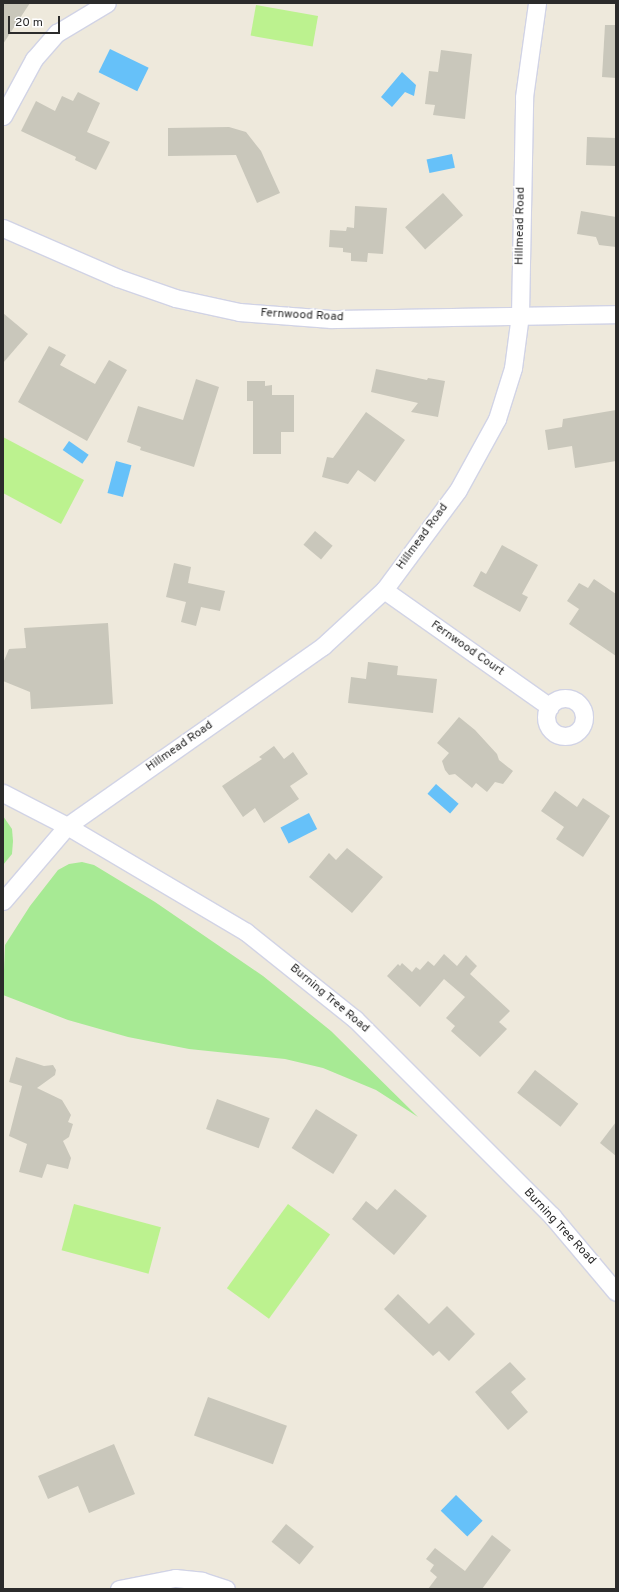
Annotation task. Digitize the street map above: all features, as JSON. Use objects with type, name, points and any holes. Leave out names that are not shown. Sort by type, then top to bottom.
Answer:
[{"type":"street","points":[[3,116],[34,59],[53,38],[107,3]]},
{"type":"street","name":"Hillmead Road","points":[[3,900],[67,826],[323,646],[384,590],[458,490],[497,419],[513,368],[520,315],[524,97],[537,3]]},
{"type":"street","name":"Fernwood Road","points":[[3,228],[118,278],[176,298],[239,312],[332,320],[616,314]]},
{"type":"street","name":"Fernwood Court","points":[[384,590],[550,707]]},
{"type":"street","name":"Burning Tree Road","points":[[3,793],[67,826],[246,932],[355,1019],[552,1216],[616,1292]]},
{"type":"street","points":[[119,1589],[175,1578],[202,1581],[226,1589]]},
{"type":"green space","points":[[256,5],[318,16],[313,46],[251,36]]},
{"type":"green space","points":[[3,437],[84,480],[61,524],[3,493]]},
{"type":"green space","points":[[3,816],[12,829],[13,841],[12,854],[3,865]]},
{"type":"green space","points":[[82,862],[94,865],[155,902],[263,976],[331,1031],[418,1117],[376,1090],[323,1068],[285,1059],[189,1049],[128,1037],[68,1020],[3,995],[5,945],[30,906],[58,870],[69,864]]},
{"type":"green space","points":[[74,1204],[161,1227],[149,1274],[62,1250]]},
{"type":"green space","points":[[288,1204],[330,1235],[269,1319],[227,1288]]},
{"type":"water","points":[[110,49],[149,68],[137,91],[99,72]]},
{"type":"water","points":[[402,72],[416,85],[414,96],[405,92],[392,107],[381,97]]},
{"type":"water","points":[[452,154],[455,168],[429,173],[427,159]]},
{"type":"water","points":[[69,441],[89,455],[82,464],[63,450]]},
{"type":"water","points":[[116,461],[131,465],[123,497],[107,493]]},
{"type":"water","points":[[436,784],[459,804],[450,813],[427,794]]},
{"type":"water","points":[[309,813],[317,829],[289,844],[280,828]]},
{"type":"water","points":[[456,1495],[483,1521],[467,1537],[441,1511]]},
{"type":"building","points":[[3,3],[30,3],[3,44]]},
{"type":"building","points":[[605,25],[616,25],[616,78],[602,77]]},
{"type":"building","points":[[441,50],[472,54],[465,119],[433,115],[435,105],[425,104],[429,71],[438,72]]},
{"type":"building","points":[[78,92],[100,103],[87,132],[110,142],[96,170],[75,160],[76,157],[21,131],[36,101],[55,111],[62,96],[73,101]]},
{"type":"building","points":[[229,127],[246,132],[261,151],[280,193],[257,203],[236,155],[168,156],[168,128]]},
{"type":"building","points":[[587,137],[616,138],[615,166],[586,165]]},
{"type":"building","points":[[443,193],[463,215],[425,249],[405,227]]},
{"type":"building","points":[[355,206],[387,208],[383,254],[368,253],[367,262],[351,261],[351,253],[343,252],[343,248],[329,247],[330,230],[346,231],[347,227],[354,228]]},
{"type":"building","points":[[581,211],[616,217],[616,247],[599,245],[596,237],[577,234]]},
{"type":"building","points":[[3,313],[28,334],[3,363]]},
{"type":"building","points":[[49,346],[66,355],[60,365],[95,384],[109,360],[127,370],[87,441],[18,402]]},
{"type":"building","points":[[376,369],[427,380],[428,378],[445,381],[438,417],[411,412],[418,403],[371,392]]},
{"type":"building","points":[[196,379],[219,387],[194,467],[140,450],[141,447],[127,442],[138,406],[183,420]]},
{"type":"building","points":[[247,381],[265,381],[265,386],[272,385],[272,395],[294,395],[294,432],[281,432],[281,454],[253,454],[253,401],[247,401]]},
{"type":"building","points":[[616,410],[616,461],[575,468],[572,446],[548,450],[545,430],[562,427],[563,419]]},
{"type":"building","points":[[366,412],[405,440],[375,482],[358,470],[348,484],[322,477],[327,457],[333,458]]},
{"type":"building","points":[[315,531],[333,546],[321,560],[303,545]]},
{"type":"building","points":[[502,545],[538,565],[522,594],[528,597],[520,612],[473,586],[481,571],[486,574]]},
{"type":"building","points":[[174,563],[191,567],[188,583],[225,591],[220,611],[201,607],[196,626],[181,622],[186,602],[166,597]]},
{"type":"building","points":[[594,579],[616,594],[616,656],[569,624],[579,609],[567,601],[579,583],[588,588]]},
{"type":"building","points":[[108,623],[113,704],[31,709],[30,692],[3,681],[3,663],[9,649],[26,648],[24,628]]},
{"type":"building","points":[[368,662],[398,666],[397,675],[437,679],[433,713],[348,703],[351,677],[366,679]]},
{"type":"building","points":[[459,717],[475,730],[497,754],[499,760],[513,771],[503,784],[495,782],[487,792],[476,783],[472,788],[455,774],[449,775],[445,770],[442,761],[449,753],[437,743]]},
{"type":"building","points":[[274,746],[284,759],[293,752],[308,774],[290,786],[299,799],[264,823],[255,808],[243,817],[222,786],[262,759],[259,757]]},
{"type":"building","points":[[555,791],[577,807],[583,798],[610,816],[583,857],[556,839],[564,827],[541,811]]},
{"type":"building","points":[[347,848],[383,877],[352,913],[309,877],[329,853],[336,860]]},
{"type":"building","points":[[444,954],[457,966],[466,955],[477,966],[470,974],[510,1011],[499,1022],[507,1029],[480,1057],[451,1031],[455,1026],[446,1018],[465,997],[444,979],[420,1007],[387,976],[398,964],[400,966],[402,963],[412,972],[416,967],[420,970],[428,961],[434,966]]},
{"type":"building","points":[[16,1057],[44,1066],[53,1065],[56,1070],[55,1075],[37,1088],[62,1100],[71,1115],[68,1122],[73,1124],[69,1137],[63,1141],[71,1158],[68,1169],[47,1164],[42,1178],[19,1172],[27,1144],[9,1136],[22,1086],[9,1082]]},
{"type":"building","points":[[535,1070],[578,1104],[560,1127],[517,1093]]},
{"type":"building","points":[[217,1099],[270,1118],[259,1148],[206,1129]]},
{"type":"building","points":[[316,1109],[358,1135],[333,1174],[292,1148]]},
{"type":"building","points":[[616,1122],[616,1156],[600,1143]]},
{"type":"building","points":[[395,1189],[427,1216],[394,1255],[352,1219],[366,1201],[377,1210]]},
{"type":"building","points":[[398,1294],[429,1324],[447,1306],[475,1334],[449,1361],[439,1351],[433,1356],[384,1309]]},
{"type":"building","points":[[510,1362],[526,1379],[511,1392],[528,1412],[508,1430],[475,1392]]},
{"type":"building","points":[[208,1397],[287,1426],[273,1464],[194,1436]]},
{"type":"building","points":[[114,1444],[135,1494],[89,1513],[78,1486],[48,1499],[38,1476]]},
{"type":"building","points":[[286,1524],[314,1547],[300,1565],[272,1542]]},
{"type":"building","points":[[492,1535],[511,1550],[482,1589],[428,1589],[437,1577],[430,1571],[434,1565],[426,1559],[435,1548],[465,1571]]}]
